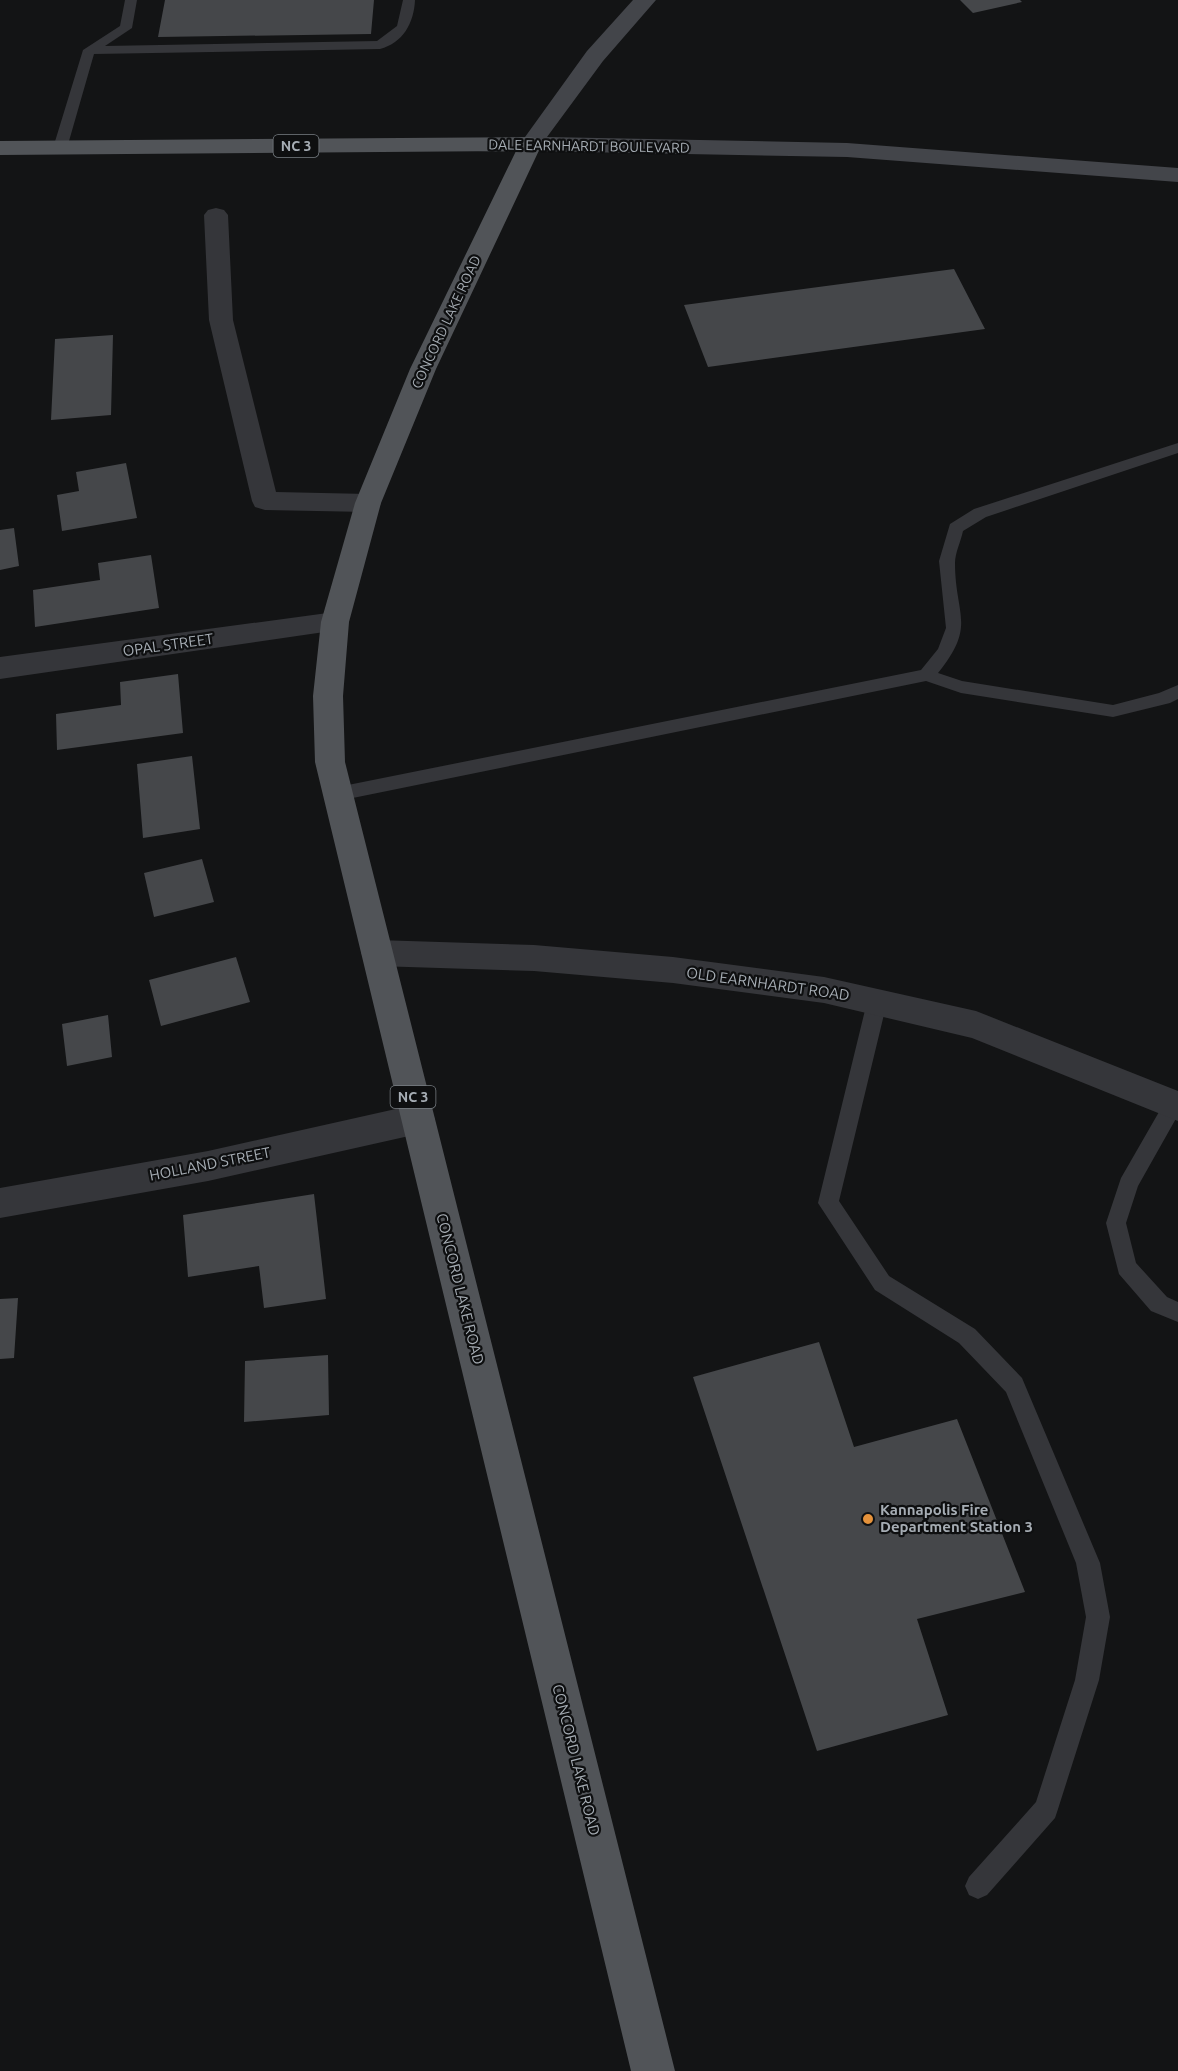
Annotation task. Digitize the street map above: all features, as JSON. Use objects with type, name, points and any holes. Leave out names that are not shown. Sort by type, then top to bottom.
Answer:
[{"type":"main road","points":[[531,144],[595,56],[645,0]]},
{"type":"main road","name":"DALE EARNHARDT BOULEVARD","points":[[0,148],[531,144],[847,150],[1178,175]]},
{"type":"main road","name":"CONCORD LAKE ROAD","points":[[531,144],[423,369],[368,503],[335,622],[328,696],[330,762],[653,2071]]},
{"type":"street","points":[[216,215],[221,320],[265,501],[368,503]]},
{"type":"street","name":"OPAL STREET","points":[[0,668],[335,622]]},
{"type":"street","name":"OLD EARNHARDT ROAD","points":[[377,953],[534,958],[673,970],[824,990],[976,1025],[1176,1105]]},
{"type":"street","name":"HOLLAND STREET","points":[[0,1203],[208,1166],[418,1119]]},
{"type":"lane","points":[[60,148],[89,50],[126,28],[131,0]]},
{"type":"lane","points":[[89,50],[243,41],[334,40],[380,45],[397,35],[409,17],[409,0]]},
{"type":"lane","points":[[927,675],[946,651],[954,628],[947,561],[956,528],[980,513],[1178,448]]},
{"type":"lane","points":[[338,794],[927,675],[961,687],[1113,711],[1164,698],[1178,691]]},
{"type":"lane","points":[[877,1002],[828,1203],[882,1283],[967,1336],[1014,1385],[1088,1563],[1098,1617],[1087,1680],[1046,1809],[978,1886]]},
{"type":"lane","points":[[1176,1105],[1128,1184],[1116,1223],[1126,1267],[1159,1304],[1178,1312]]},
{"type":"building","points":[[165,0],[374,0],[371,34],[158,37]]},
{"type":"building","points":[[960,0],[1020,0],[1022,2],[973,13]]},
{"type":"building","points":[[954,269],[985,329],[708,367],[684,305]]},
{"type":"building","points":[[113,335],[111,415],[51,420],[55,339]]},
{"type":"building","points":[[126,463],[137,518],[62,531],[57,495],[79,491],[76,472]]},
{"type":"building","points":[[14,528],[19,566],[0,570],[0,530]]},
{"type":"building","points":[[151,555],[159,608],[35,627],[33,590],[100,580],[98,563]]},
{"type":"building","points":[[178,674],[183,733],[57,750],[56,714],[121,705],[120,682]]},
{"type":"building","points":[[192,756],[200,829],[143,838],[137,764]]},
{"type":"building","points":[[202,859],[214,902],[154,917],[144,873]]},
{"type":"building","points":[[236,957],[250,1002],[161,1026],[149,980]]},
{"type":"building","points":[[108,1015],[112,1057],[67,1066],[62,1024]]},
{"type":"building","points":[[314,1194],[326,1299],[264,1308],[259,1266],[188,1277],[183,1215]]},
{"type":"building","points":[[18,1298],[14,1358],[0,1359],[0,1299]]},
{"type":"building","name":"Kannapolis Fire Department Station 3","points":[[819,1342],[854,1447],[957,1419],[1025,1592],[917,1619],[948,1715],[817,1751],[693,1377]]},
{"type":"building","points":[[328,1355],[329,1415],[244,1422],[245,1361]]},
{"type":"place","name":"Kannapolis Fire Department Station 3","points":[[868,1519]]}]
